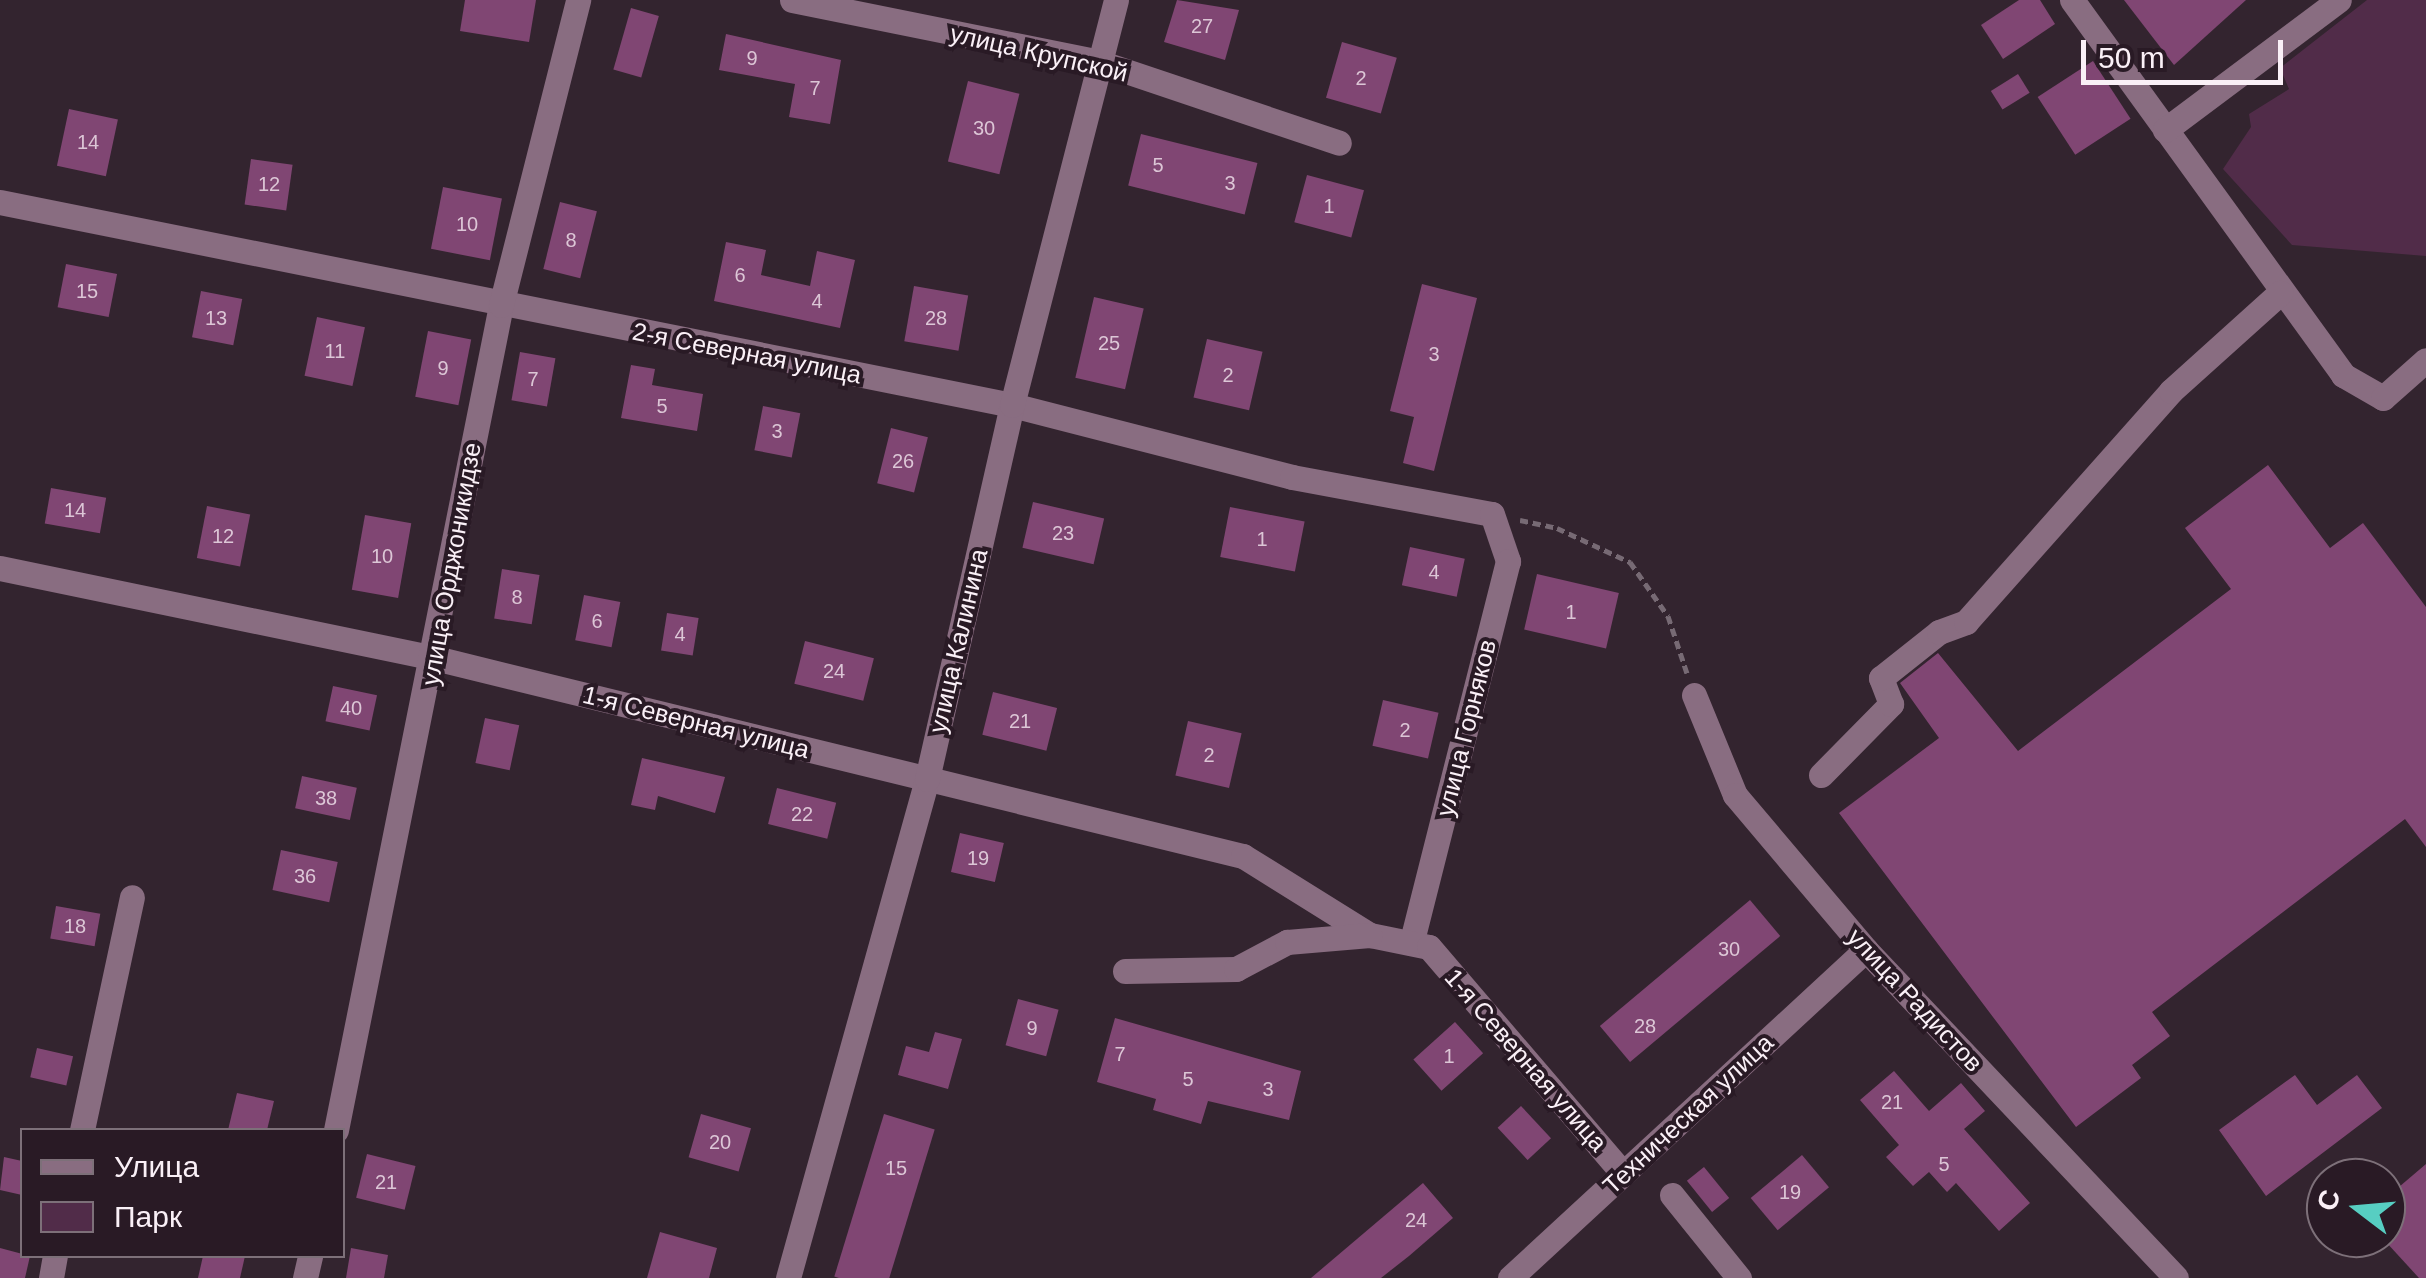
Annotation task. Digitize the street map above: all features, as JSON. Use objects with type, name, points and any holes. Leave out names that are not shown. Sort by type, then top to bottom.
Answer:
[{"type":"street","name":"улица Орджоникидзе","points":[[336,1128],[436,658],[501,305],[578,0]]},
{"type":"street","name":"улица Крупской","points":[[792,0],[1099,62],[1339,143]]},
{"type":"street","name":"улица Калинина","points":[[788,1278],[927,778],[1012,405],[1116,0]]},
{"type":"street","points":[[2072,0],[2280,293],[2343,375],[2383,398],[2426,360]]},
{"type":"street","points":[[2166,130],[2339,0]]},
{"type":"street","name":"2-я Северная улица","points":[[0,202],[1012,405],[1292,477],[1492,514]]},
{"type":"street","points":[[1820,776],[1891,704],[1881,678],[1939,632],[1966,622],[2170,391],[2280,293]]},
{"type":"street","name":"улица Горняков","points":[[1411,943],[1508,561],[1492,514]]},
{"type":"street","name":"1-я Северная улица","points":[[0,568],[436,658],[1244,856],[1370,935]]},
{"type":"street","name":"улица Радистов","points":[[1694,694],[1735,796],[1866,950],[2176,1278]]},
{"type":"street","points":[[82,1128],[132,896]]},
{"type":"street","name":"1-я Северная улица","points":[[1125,971],[1236,969],[1288,942],[1370,935],[1429,947],[1623,1174]]},
{"type":"street","name":"Техническая улица","points":[[1510,1278],[1866,950]]},
{"type":"street","points":[[1672,1195],[1739,1278]]},
{"type":"path","points":[[1492,514],[1557,528],[1630,562],[1668,616],[1694,694]]},
{"type":"green space","points":[[2367,0],[2426,0],[2426,256],[2292,245],[2223,169],[2251,127],[2249,114],[2289,89],[2280,68]]},
{"type":"building","points":[[465,0],[536,0],[529,42],[460,31]]},
{"type":"building","points":[[1177,0],[1239,10],[1225,60],[1164,42]]},
{"type":"building","points":[[2019,0],[2040,0],[2055,24],[2003,59],[1981,25]]},
{"type":"building","points":[[2124,0],[2246,0],[2174,65]]},
{"type":"building","points":[[631,8],[659,16],[641,78],[613,70]]},
{"type":"building","points":[[726,34],[841,60],[830,124],[789,117],[795,84],[719,70]]},
{"type":"building","points":[[1342,42],[1397,58],[1381,113],[1326,98]]},
{"type":"building","points":[[2093,61],[2131,119],[2075,155],[2038,97]]},
{"type":"building","points":[[2018,74],[2030,93],[2003,110],[1991,91]]},
{"type":"building","points":[[968,81],[1019,94],[999,174],[948,162]]},
{"type":"building","points":[[69,109],[118,119],[106,176],[57,166]]},
{"type":"building","points":[[1141,134],[1257,163],[1245,214],[1128,185]]},
{"type":"building","points":[[251,159],[293,165],[286,210],[245,205]]},
{"type":"building","points":[[1307,175],[1364,190],[1351,238],[1294,222]]},
{"type":"building","points":[[443,187],[502,198],[490,260],[431,249]]},
{"type":"building","points":[[560,202],[597,211],[580,278],[543,269]]},
{"type":"building","points":[[726,242],[766,250],[761,275],[810,286],[817,251],[855,260],[840,328],[714,301]]},
{"type":"building","points":[[66,264],[117,274],[109,317],[58,307]]},
{"type":"building","points":[[1422,284],[1477,298],[1434,471],[1403,463],[1414,417],[1390,411]]},
{"type":"building","points":[[914,286],[968,296],[958,351],[904,341]]},
{"type":"building","points":[[201,291],[242,299],[233,345],[192,337]]},
{"type":"building","points":[[1094,297],[1144,308],[1125,389],[1075,378]]},
{"type":"building","points":[[317,317],[365,327],[352,386],[305,376]]},
{"type":"building","points":[[428,331],[471,339],[458,405],[415,397]]},
{"type":"building","points":[[1207,339],[1263,352],[1249,410],[1194,397]]},
{"type":"building","points":[[520,352],[555,358],[547,407],[511,400]]},
{"type":"building","points":[[631,365],[655,369],[652,385],[703,394],[697,431],[621,418]]},
{"type":"building","points":[[763,406],[800,413],[792,457],[754,450]]},
{"type":"building","points":[[891,428],[928,437],[914,492],[877,483]]},
{"type":"building","points":[[2268,465],[2330,548],[2363,523],[2426,607],[2426,847],[2405,819],[2152,1012],[2170,1036],[2132,1065],[2141,1078],[2076,1127],[1839,813],[1939,738],[1900,683],[1938,653],[2018,751],[2231,589],[2185,528]]},
{"type":"building","points":[[51,488],[106,498],[100,533],[45,523]]},
{"type":"building","points":[[1033,502],[1104,518],[1094,564],[1022,548]]},
{"type":"building","points":[[207,506],[250,514],[240,566],[197,558]]},
{"type":"building","points":[[1230,507],[1305,522],[1295,572],[1220,557]]},
{"type":"building","points":[[365,515],[411,523],[398,598],[352,590]]},
{"type":"building","points":[[1410,547],[1465,559],[1457,597],[1402,585]]},
{"type":"building","points":[[502,569],[540,575],[532,624],[494,618]]},
{"type":"building","points":[[1537,574],[1619,593],[1606,648],[1524,630]]},
{"type":"building","points":[[584,595],[620,602],[612,647],[575,640]]},
{"type":"building","points":[[667,613],[699,618],[693,656],[661,651]]},
{"type":"building","points":[[805,641],[874,658],[863,701],[794,684]]},
{"type":"building","points":[[333,686],[377,695],[370,731],[326,721]]},
{"type":"building","points":[[993,692],[1057,708],[1046,751],[982,735]]},
{"type":"building","points":[[1383,700],[1439,713],[1428,759],[1372,746]]},
{"type":"building","points":[[485,718],[519,725],[510,770],[475,763]]},
{"type":"building","points":[[1188,721],[1242,733],[1229,788],[1175,776]]},
{"type":"building","points":[[642,758],[725,777],[715,813],[658,796],[655,810],[631,805]]},
{"type":"building","points":[[302,776],[357,788],[350,820],[295,808]]},
{"type":"building","points":[[777,788],[836,803],[827,839],[768,824]]},
{"type":"building","points":[[960,833],[1004,843],[995,882],[951,872]]},
{"type":"building","points":[[281,850],[338,862],[329,902],[272,890]]},
{"type":"building","points":[[1750,900],[1780,936],[1630,1062],[1600,1026]]},
{"type":"building","points":[[56,906],[100,914],[95,946],[50,938]]},
{"type":"building","points":[[1018,999],[1059,1010],[1046,1056],[1006,1045]]},
{"type":"building","points":[[1115,1018],[1301,1071],[1289,1120],[1208,1101],[1201,1124],[1153,1110],[1156,1099],[1097,1082]]},
{"type":"building","points":[[1455,1022],[1483,1053],[1441,1091],[1413,1059]]},
{"type":"building","points":[[935,1032],[962,1039],[948,1089],[898,1075],[906,1046],[929,1052]]},
{"type":"building","points":[[37,1048],[73,1056],[66,1086],[30,1077]]},
{"type":"building","points":[[1894,1071],[1929,1111],[1961,1083],[1985,1111],[1964,1129],[2030,1203],[1999,1231],[1956,1183],[1947,1192],[1929,1172],[1913,1186],[1886,1157],[1899,1145],[1860,1100]]},
{"type":"building","points":[[2295,1075],[2317,1105],[2357,1075],[2382,1108],[2316,1158],[2306,1158],[2306,1166],[2266,1196],[2219,1130]]},
{"type":"building","points":[[237,1093],[274,1101],[267,1128],[228,1128]]},
{"type":"building","points":[[1521,1106],[1551,1138],[1528,1160],[1498,1128]]},
{"type":"building","points":[[701,1114],[751,1128],[739,1172],[689,1157]]},
{"type":"building","points":[[884,1114],[935,1129],[889,1278],[834,1277]]},
{"type":"building","points":[[367,1154],[416,1166],[405,1210],[356,1198]]},
{"type":"building","points":[[1802,1155],[1829,1187],[1778,1230],[1751,1198]]},
{"type":"building","points":[[4,1157],[20,1161],[20,1195],[0,1190]]},
{"type":"building","points":[[2426,1164],[2426,1278],[2419,1278],[2401,1258],[2406,1258],[2406,1181]]},
{"type":"building","points":[[1704,1167],[1729,1198],[1712,1212],[1687,1181]]},
{"type":"building","points":[[1423,1183],[1453,1218],[1409,1256],[1381,1278],[1311,1278]]},
{"type":"building","points":[[660,1232],[717,1248],[709,1278],[647,1278]]},
{"type":"building","points":[[0,1248],[20,1253],[20,1258],[30,1258],[25,1278],[0,1278]]},
{"type":"building","points":[[351,1248],[388,1255],[384,1278],[346,1278]]},
{"type":"building","points":[[203,1258],[245,1258],[240,1278],[198,1278]]}]
